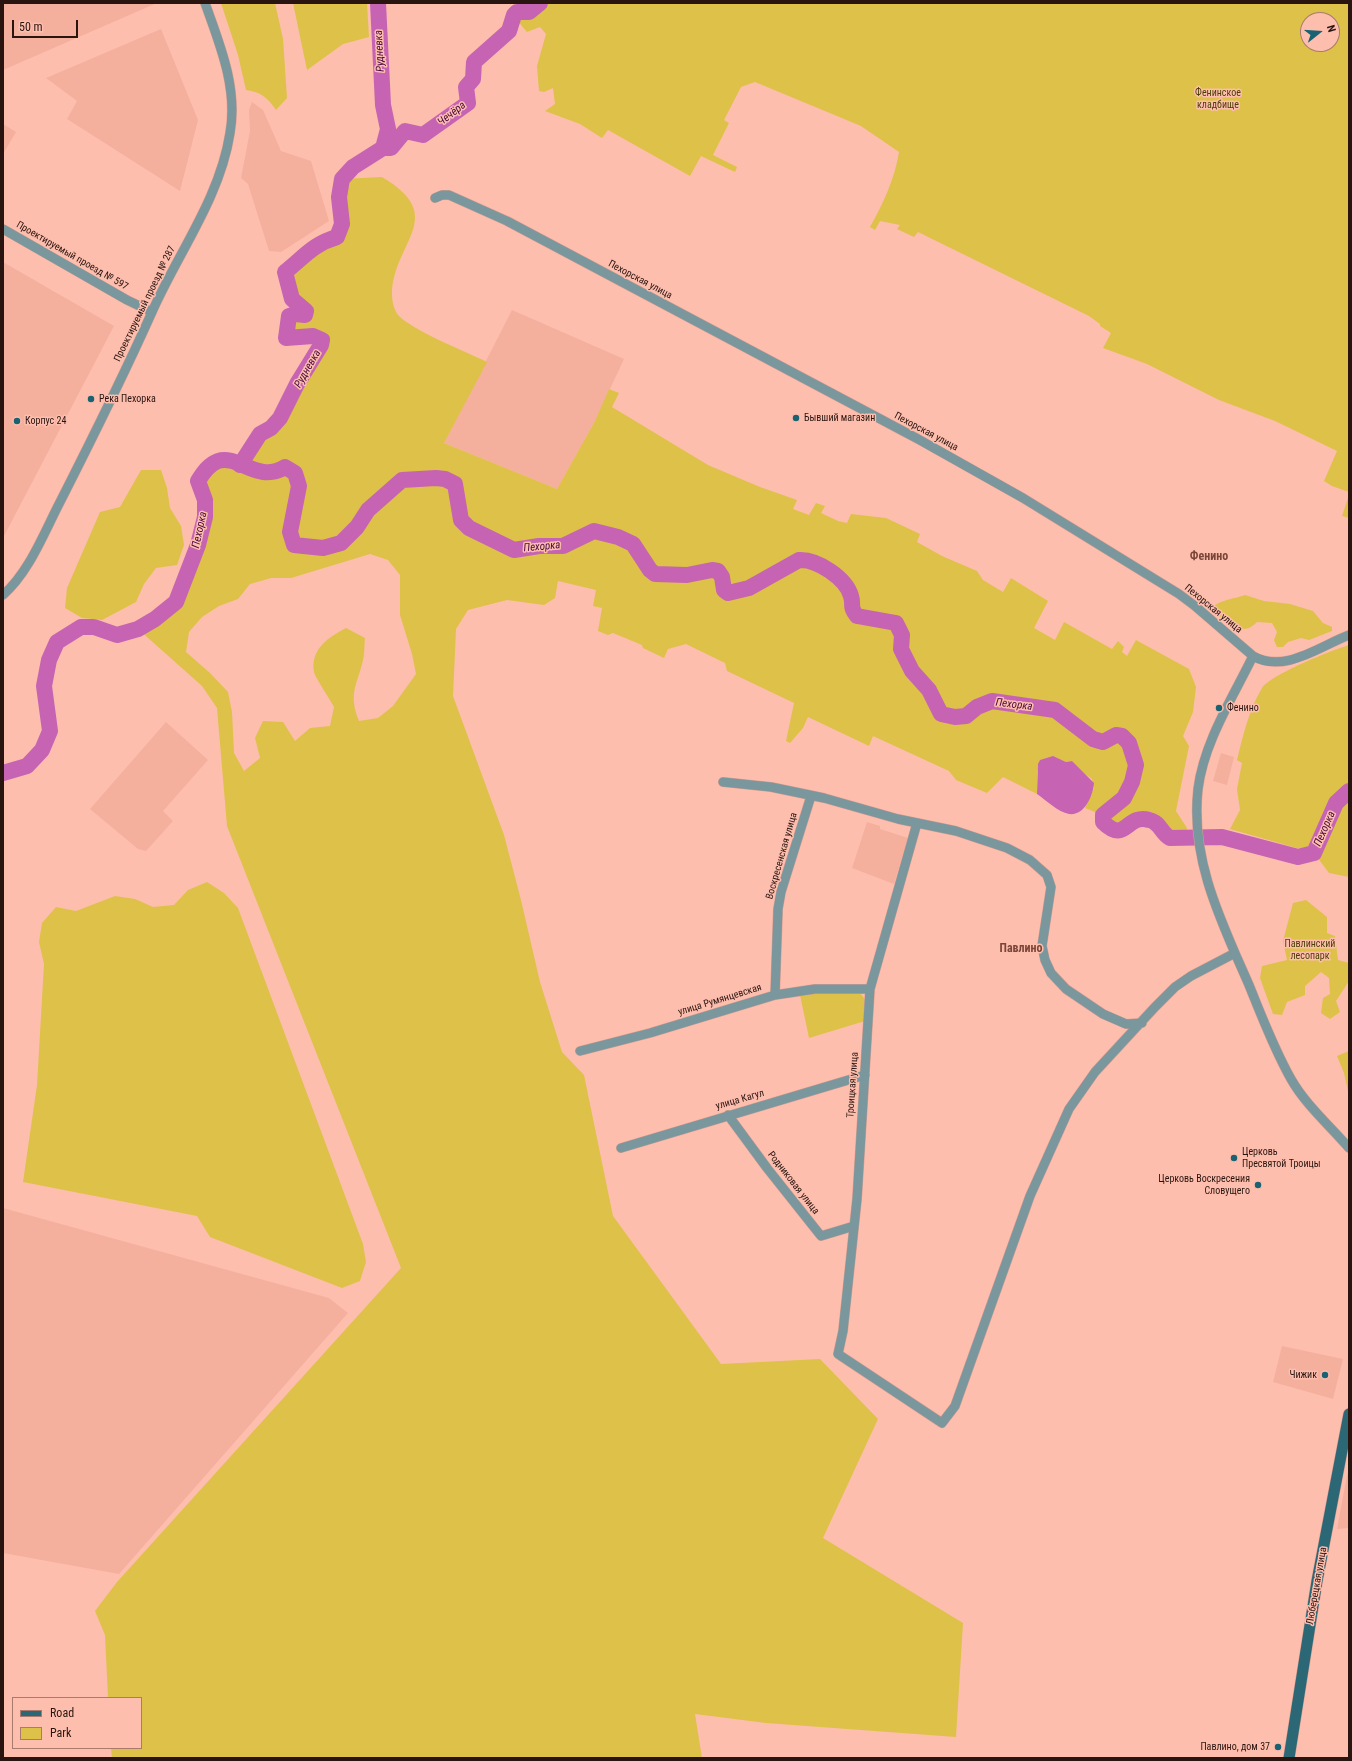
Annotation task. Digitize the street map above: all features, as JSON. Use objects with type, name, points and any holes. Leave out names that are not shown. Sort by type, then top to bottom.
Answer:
[{"type":"main road","name":"Люберецкая улица","points":[[1289,1758],[1320,1566],[1349,1414]]},
{"type":"street","name":"Проектируемый проезд № 287","points":[[3,596],[21,576],[101,421],[152,312],[205,210],[226,156],[231,132],[232,106],[230,82],[225,59],[205,3]]},
{"type":"street","name":"Пехорская улица","points":[[435,198],[442,195],[449,195],[507,221],[918,439],[1023,498],[1179,594],[1254,656],[1268,662],[1284,661],[1349,635]]},
{"type":"street","name":"Проектируемый проезд № 597","points":[[3,229],[127,300],[152,312]]},
{"type":"street","points":[[1254,656],[1214,735],[1203,763],[1198,790],[1200,850],[1207,883],[1276,1050],[1291,1080],[1349,1148]]},
{"type":"street","points":[[723,782],[771,787],[917,823],[956,831],[987,840],[1019,854],[1047,874],[1051,887],[1042,946],[1045,960],[1051,973],[1066,989],[1103,1014],[1126,1024],[1142,1023],[1155,1006],[1175,987],[1191,976],[1235,953]]},
{"type":"street","name":"Воскресенская улица","points":[[775,995],[778,909],[781,892],[811,796]]},
{"type":"street","name":"Троицкая улица","points":[[917,823],[870,989],[854,1226],[843,1331],[838,1354],[942,1423],[955,1406],[1030,1196],[1056,1134],[1069,1109],[1095,1072],[1142,1023]]},
{"type":"street","name":"улица Румянцевская","points":[[580,1051],[684,1023],[775,995],[815,989],[870,989]]},
{"type":"street","name":"улица Кагул","points":[[621,1148],[865,1075]]},
{"type":"street","name":"Родниковая улица","points":[[728,1115],[770,1172],[821,1236],[854,1226]]},
{"type":"shaded area","points":[[3,3],[157,3],[3,70]]},
{"type":"shaded area","points":[[161,29],[198,120],[180,191],[67,119],[77,101],[46,78]]},
{"type":"shaded area","points":[[252,102],[263,110],[281,151],[311,161],[329,221],[281,252],[269,251],[248,184],[241,178],[250,131],[249,110]]},
{"type":"shaded area","points":[[3,124],[16,132],[3,154]]},
{"type":"shaded area","points":[[3,262],[114,326],[3,538]]},
{"type":"shaded area","points":[[512,310],[624,359],[595,421],[557,489],[444,443]]},
{"type":"shaded area","points":[[166,722],[208,760],[163,811],[173,821],[146,851],[138,849],[90,809]]},
{"type":"shaded area","points":[[1221,753],[1234,757],[1227,785],[1213,781]]},
{"type":"shaded area","points":[[1053,756],[1066,762],[1072,761],[1094,783],[1090,799],[1080,812],[1075,814],[1065,813],[1037,794],[1038,764],[1040,760]]},
{"type":"shaded area","points":[[867,822],[880,826],[880,829],[908,838],[894,884],[852,868]]},
{"type":"shaded area","points":[[3,1208],[329,1298],[348,1313],[119,1574],[3,1553]]},
{"type":"shaded area","points":[[1282,1346],[1343,1359],[1333,1399],[1273,1382]]},
{"type":"shaded area","points":[[1349,1466],[1349,1528],[1337,1529],[1345,1486]]},
{"type":"green space","points":[[221,3],[275,3],[283,39],[287,98],[276,110],[264,96],[256,92],[246,90],[238,55]]},
{"type":"green space","points":[[293,3],[367,3],[369,37],[343,44],[307,70]]},
{"type":"green space","name":"Фенинское кладбище","points":[[525,3],[1349,3],[1349,492],[1332,486],[1324,481],[1337,451],[1275,421],[1219,400],[1147,364],[1103,348],[1111,333],[1089,316],[918,232],[914,237],[897,229],[900,225],[880,221],[875,230],[870,227],[888,191],[895,171],[899,152],[861,126],[755,82],[741,87],[724,120],[729,123],[713,155],[737,167],[735,172],[701,156],[690,176],[608,130],[602,138],[580,124],[545,111],[555,104],[553,88],[544,92],[539,91],[537,66],[546,34],[540,27],[527,32],[515,18]]},
{"type":"green space","points":[[382,177],[402,191],[412,205],[415,218],[412,232],[394,277],[392,297],[394,308],[398,315],[415,328],[487,362],[444,443],[557,489],[595,421],[609,389],[619,393],[612,407],[708,465],[760,487],[797,500],[793,509],[809,515],[816,503],[825,506],[821,513],[838,521],[847,523],[851,514],[886,518],[920,534],[917,542],[942,556],[977,571],[983,580],[1003,592],[1011,578],[1048,601],[1034,628],[1055,640],[1064,622],[1112,649],[1118,641],[1124,647],[1122,652],[1127,656],[1136,640],[1189,669],[1196,687],[1193,712],[1183,736],[1189,746],[1176,811],[1187,828],[1186,833],[1171,833],[1160,821],[1148,816],[1142,815],[1135,817],[1122,826],[1114,825],[1103,815],[1085,808],[1094,788],[1092,779],[1078,769],[1072,761],[1066,762],[1059,759],[1037,771],[1037,794],[1003,777],[987,793],[956,780],[949,771],[873,736],[869,746],[808,717],[803,728],[790,743],[786,741],[794,703],[727,671],[725,663],[686,644],[668,649],[664,658],[643,648],[642,645],[613,633],[608,635],[598,631],[602,608],[593,606],[596,590],[558,581],[555,598],[544,605],[507,600],[468,610],[456,629],[453,696],[504,835],[540,982],[562,1052],[584,1075],[613,1216],[721,1364],[820,1359],[878,1419],[823,1538],[963,1623],[956,1737],[766,1723],[695,1714],[702,1758],[112,1758],[111,1749],[142,1749],[142,1697],[108,1697],[105,1635],[95,1611],[117,1582],[401,1268],[227,826],[217,708],[202,686],[138,629],[155,619],[176,602],[198,545],[205,517],[205,500],[198,481],[211,465],[216,463],[226,461],[240,465],[260,434],[271,428],[280,418],[297,384],[321,345],[322,340],[313,336],[286,338],[289,316],[295,314],[304,315],[306,311],[292,299],[285,272],[315,247],[337,237],[342,224],[339,197],[342,179]],"holes":[[[370,554],[388,560],[400,575],[400,615],[412,654],[416,674],[393,706],[378,718],[359,721],[354,703],[354,696],[356,683],[364,657],[365,638],[346,628],[327,640],[318,650],[315,657],[315,675],[334,707],[330,726],[310,728],[295,741],[283,722],[263,721],[255,738],[260,758],[244,771],[234,753],[232,712],[228,692],[210,673],[186,652],[189,632],[202,617],[219,606],[238,599],[250,584],[271,578],[291,578]]]},
{"type":"green space","points":[[141,470],[161,470],[167,488],[170,508],[181,526],[184,545],[177,565],[156,568],[144,584],[136,602],[102,620],[82,618],[65,608],[67,588],[100,512],[120,507]]},
{"type":"green space","points":[[1349,495],[1349,518],[1342,516]]},
{"type":"green space","points":[[1245,595],[1264,601],[1290,604],[1313,611],[1323,623],[1332,627],[1332,631],[1309,640],[1301,638],[1288,642],[1283,647],[1277,647],[1274,640],[1277,632],[1272,623],[1257,622],[1249,628],[1243,629],[1232,627],[1222,620],[1216,610],[1215,605],[1226,600]]},
{"type":"green space","points":[[1349,645],[1349,877],[1329,873],[1314,853],[1230,829],[1240,810],[1237,789],[1242,763],[1237,760],[1250,714],[1262,688],[1277,676],[1289,670],[1316,657]]},
{"type":"green space","points":[[207,882],[224,893],[238,908],[363,1244],[366,1262],[360,1281],[342,1288],[210,1237],[197,1216],[23,1182],[37,1085],[44,964],[39,942],[42,923],[56,907],[76,911],[115,896],[135,899],[153,907],[174,905],[188,890]]},
{"type":"green space","name":"Павлинский лесопарк","points":[[1306,900],[1327,917],[1327,933],[1335,936],[1338,960],[1349,963],[1349,981],[1336,1001],[1340,1012],[1330,1019],[1321,1013],[1323,998],[1330,994],[1329,978],[1321,972],[1305,986],[1305,995],[1287,1002],[1282,1015],[1273,1014],[1260,978],[1262,966],[1287,960],[1283,941],[1293,903]]},
{"type":"green space","points":[[816,992],[858,992],[862,995],[865,1001],[865,1021],[809,1038],[800,995]]},
{"type":"green space","points":[[1349,1051],[1349,1096],[1344,1073],[1337,1056]]},
{"type":"waterway","name":"Рудневка","points":[[240,465],[260,434],[271,428],[280,418],[297,384],[321,345],[322,340],[313,336],[286,338],[289,316],[295,314],[305,315],[306,311],[292,299],[285,272],[315,247],[337,237],[342,224],[339,197],[342,179],[353,167],[383,148],[388,129],[383,105],[378,3]]},
{"type":"waterway","name":"Чечёра","points":[[383,148],[391,148],[405,131],[423,135],[468,103],[466,87],[473,79],[474,62],[509,31],[514,15],[517,12],[529,12],[540,3]]},
{"type":"waterway","name":"Пехорка","points":[[3,773],[27,766],[42,750],[50,731],[44,686],[49,660],[57,642],[81,627],[94,627],[117,635],[138,629],[155,619],[176,602],[198,545],[205,517],[205,500],[198,481],[212,464],[218,461],[226,460],[233,461],[257,471],[275,471],[285,467],[295,473],[299,486],[290,532],[294,545],[323,548],[341,543],[357,527],[368,510],[402,480],[436,478],[445,479],[455,484],[461,520],[469,528],[514,550],[539,546],[563,546],[594,531],[618,537],[633,544],[650,570],[655,574],[687,575],[712,570],[718,571],[722,577],[724,590],[728,593],[749,588],[799,560],[822,566],[837,576],[848,589],[852,599],[852,608],[857,616],[896,623],[902,635],[901,649],[912,671],[929,690],[941,714],[955,717],[966,716],[977,707],[992,701],[1055,710],[1093,739],[1103,742],[1116,735],[1122,736],[1129,743],[1136,765],[1132,782],[1124,798],[1103,815],[1103,822],[1111,828],[1117,830],[1122,830],[1135,821],[1141,819],[1149,820],[1156,823],[1170,838],[1222,837],[1298,857],[1314,853],[1336,803],[1349,791]]},
{"type":"place","name":"Река Пехорка","points":[[91,399]]},
{"type":"place","name":"Бывший магазин","points":[[796,418]]},
{"type":"place","name":"Корпус 24","points":[[17,421]]},
{"type":"place","name":"Фенино","points":[[1219,708]]},
{"type":"place","name":"Церковь Пресвятой Троицы","points":[[1234,1158]]},
{"type":"place","name":"Церковь Воскресения Словущего","points":[[1258,1185]]},
{"type":"place","name":"Чижик","points":[[1325,1375]]},
{"type":"place","name":"Павлино, дом 37","points":[[1278,1747]]},
{"type":"district","name":"Фенино","points":[[1209,557]]},
{"type":"district","name":"Павлино","points":[[1021,949]]}]
